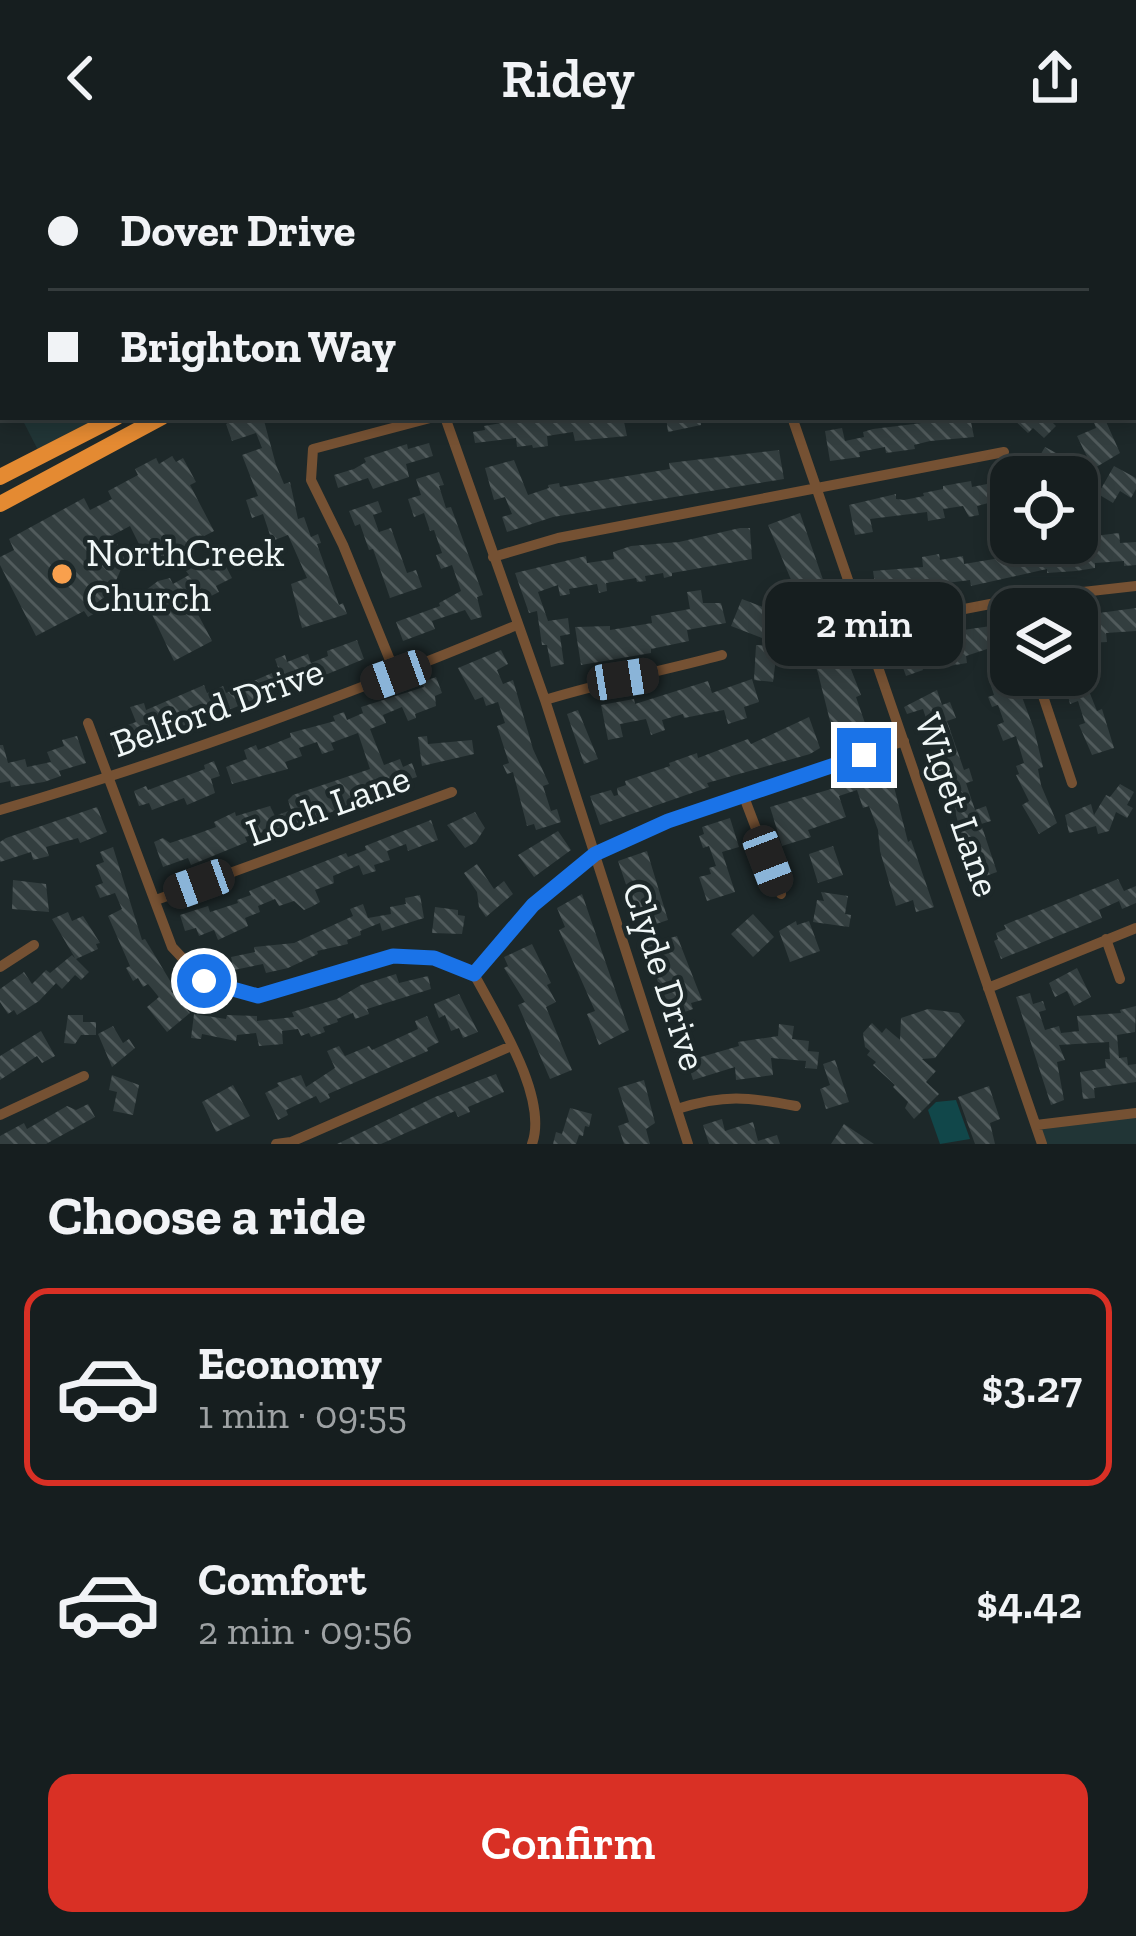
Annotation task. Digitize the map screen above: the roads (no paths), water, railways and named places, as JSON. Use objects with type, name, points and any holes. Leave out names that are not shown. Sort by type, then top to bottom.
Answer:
[{"type":"highway","points":[[0,477],[111,420]]},
{"type":"highway","points":[[0,504],[156,420]]},
{"type":"street","points":[[313,449],[423,420]]},
{"type":"street","name":"Clyde Drive","points":[[446,420],[545,700],[688,1144]]},
{"type":"street","name":"Wiget Lane","points":[[793,420],[1042,1144]]},
{"type":"street","points":[[300,439],[313,449]]},
{"type":"street","points":[[313,449],[311,480],[396,675]]},
{"type":"street","points":[[494,557],[558,538],[1004,452]]},
{"type":"street","points":[[1098,592],[1136,586]]},
{"type":"street","points":[[866,628],[990,608]]},
{"type":"street","name":"Belford Drive","points":[[0,810],[110,778],[396,675],[517,625]]},
{"type":"street","points":[[545,700],[722,655]]},
{"type":"street","points":[[1043,696],[1072,782]]},
{"type":"street","points":[[88,723],[172,947],[204,981],[258,996],[393,956],[434,958],[474,974],[531,1092],[536,1136],[532,1144]]},
{"type":"street","points":[[474,974],[533,905],[595,854],[668,821],[904,741]]},
{"type":"street","name":"Loch Lane","points":[[156,900],[452,792]]},
{"type":"street","points":[[744,797],[781,893]]},
{"type":"street","points":[[988,988],[1136,928]]},
{"type":"street","points":[[1106,939],[1120,979]]},
{"type":"street","points":[[0,967],[34,945]]},
{"type":"street","points":[[276,1144],[291,1142],[511,1046]]},
{"type":"street","points":[[0,1115],[84,1076]]},
{"type":"street","points":[[677,1109],[716,1097],[742,1096],[796,1106]]},
{"type":"street","points":[[1036,1125],[1136,1113]]},
{"type":"place","name":"NorthCreek Church","points":[[62,574]]}]
